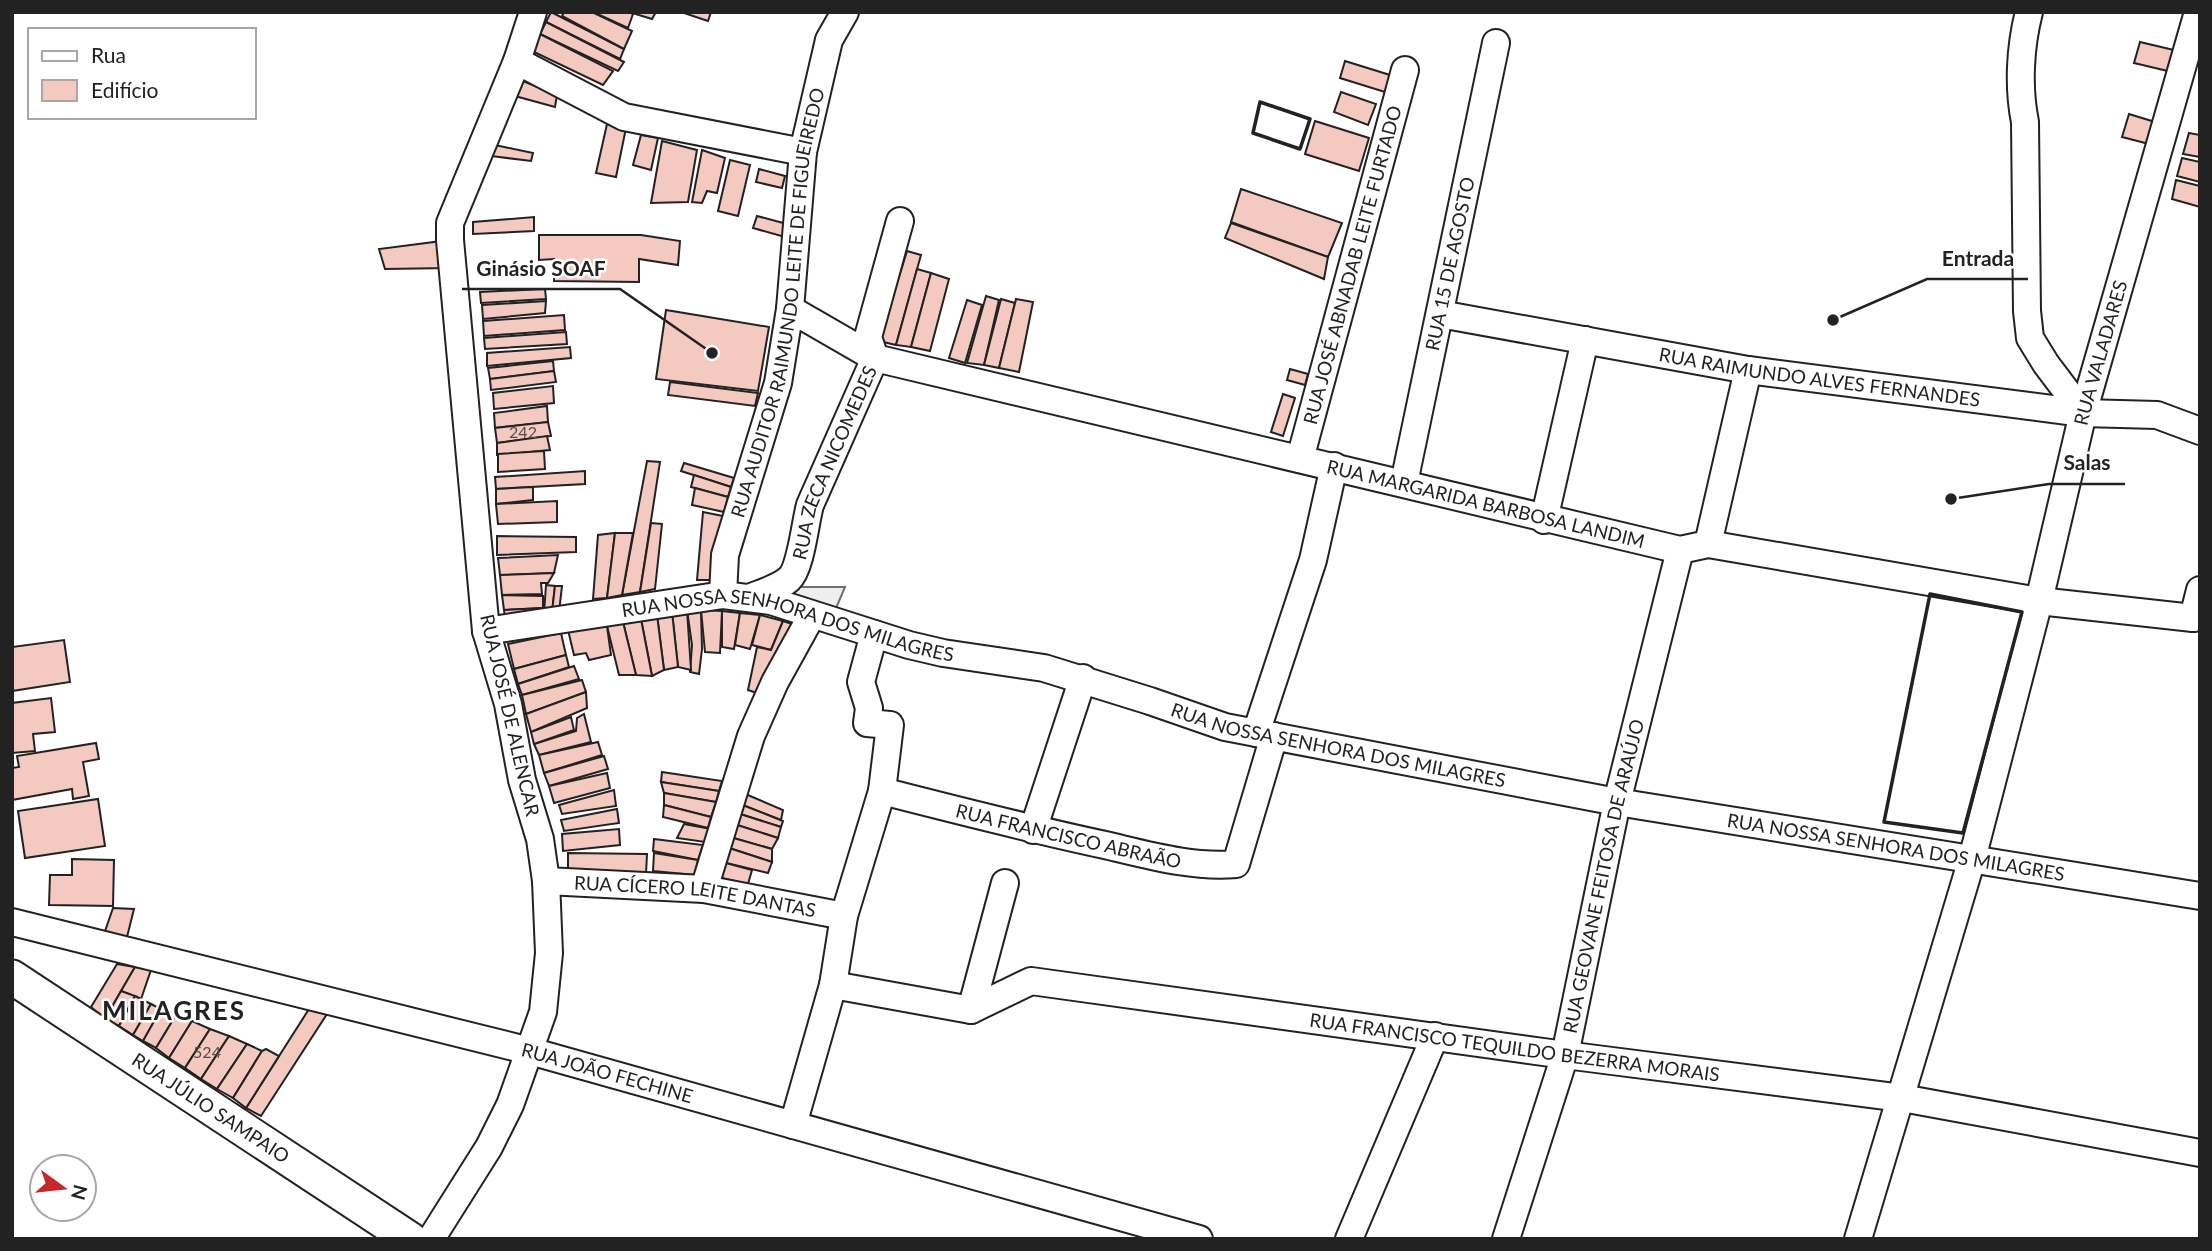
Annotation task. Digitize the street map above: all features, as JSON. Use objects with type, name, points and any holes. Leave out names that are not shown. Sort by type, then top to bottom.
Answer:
[{"type":"main road","points":[[12,948],[16,979]]},
{"type":"main road","name":"RUA JÚLIO SAMPAIO","points":[[16,979],[410,1239]]},
{"type":"street","name":"RUA JOSÉ DE ALENCAR","points":[[430,1239],[489,1147],[510,1105],[543,1012],[548,966],[545,881],[540,839],[522,780],[508,704],[486,631],[450,223],[517,61],[533,12]]},
{"type":"street","name":"RUA AUDITOR RAIMUNDO LEITE DE FIGUEIREDO","points":[[723,595],[725,555],[778,383],[790,309],[803,152],[829,40],[845,12]]},
{"type":"street","points":[[2029,12],[2024,31],[2021,99],[2025,122],[2027,311],[2030,338],[2083,413]]},
{"type":"street","name":"RUA VALADARES","points":[[1858,1239],[1972,859],[2039,601],[2083,413],[2198,12]]},
{"type":"street","name":"RUA 15 DE AGOSTO","points":[[1404,483],[1496,43]]},
{"type":"street","points":[[517,61],[624,117],[803,152]]},
{"type":"street","name":"RUA JOSÉ ABNADAB LEITE FURTADO","points":[[1300,458],[1405,70]]},
{"type":"street","name":"RUA ZECA NICOMEDES","points":[[749,598],[788,580],[797,568],[803,528],[810,505],[875,358],[868,337],[900,221]]},
{"type":"street","name":"RUA MARGARIDA BARBOSA LANDIM","points":[[790,309],[875,358],[1334,466],[1545,520],[1681,550],[1708,544],[2039,601],[2197,617]]},
{"type":"street","name":"RUA RAIMUNDO ALVES FERNANDES","points":[[1440,314],[1748,370],[2083,413],[2157,415],[2200,431]]},
{"type":"street","points":[[1545,520],[1585,340]]},
{"type":"street","points":[[1708,544],[1748,370]]},
{"type":"street","points":[[1265,735],[1313,560],[1334,466]]},
{"type":"street","name":"RUA GEOVANE FEITOSA DE ARAÚJO","points":[[1506,1239],[1565,1055],[1617,802],[1681,550]]},
{"type":"street","points":[[2197,617],[2200,590]]},
{"type":"street","name":"RUA NOSSA SENHORA DOS MILAGRES","points":[[486,631],[723,595],[771,601],[943,653],[1044,668],[1083,678],[1225,727],[1617,802],[2200,896]]},
{"type":"street","points":[[704,889],[751,736],[775,682],[812,615]]},
{"type":"street","points":[[793,1125],[833,985],[844,916],[882,791],[890,725],[867,723],[869,708],[861,681],[874,634]]},
{"type":"street","points":[[1033,830],[1083,678]]},
{"type":"street","name":"RUA FRANCISCO ABRAÃO","points":[[882,791],[1033,830],[1159,857],[1217,866],[1236,864],[1243,844],[1265,735]]},
{"type":"street","name":"RUA CÍCERO LEITE DANTAS","points":[[545,881],[704,889],[844,916]]},
{"type":"street","points":[[833,985],[971,1010],[1005,883]]},
{"type":"street","name":"RUA JOÃO FECHINE","points":[[12,922],[530,1051],[1199,1239]]},
{"type":"street","name":"RUA FRANCISCO TEQUILDO BEZERRA MORAIS","points":[[971,1010],[1031,981],[1565,1055],[1902,1098],[2200,1153]]},
{"type":"street","points":[[1349,1239],[1435,1035]]},
{"type":"shaded area","points":[[782,587],[845,587],[834,613],[783,596]]},
{"type":"building","points":[[551,12],[624,49],[620,59],[546,22]]},
{"type":"building","points":[[564,12],[592,12],[632,31],[624,49],[562,16]]},
{"type":"building","points":[[593,12],[629,12],[633,14],[628,28]]},
{"type":"building","points":[[629,12],[656,12],[652,19]]},
{"type":"building","points":[[681,12],[711,12],[708,21]]},
{"type":"building","points":[[546,22],[624,62],[618,71],[540,34]]},
{"type":"building","points":[[540,34],[613,71],[603,85],[532,51]]},
{"type":"building","points":[[2140,42],[2178,51],[2172,72],[2134,63]]},
{"type":"building","points":[[1345,61],[1390,75],[1385,92],[1340,78]]},
{"type":"building","points":[[523,81],[557,95],[555,107],[515,96]]},
{"type":"building","points":[[1341,92],[1376,104],[1368,125],[1334,112]]},
{"type":"building","points":[[2129,114],[2155,122],[2149,144],[2122,137]]},
{"type":"building","points":[[1315,121],[1369,138],[1359,171],[1305,154]]},
{"type":"building","points":[[607,124],[626,128],[616,177],[596,173]]},
{"type":"building","points":[[2189,133],[2200,135],[2200,157],[2183,154]]},
{"type":"building","points":[[641,135],[658,138],[651,170],[633,165]]},
{"type":"building","points":[[662,141],[697,150],[688,202],[651,203]]},
{"type":"building","points":[[495,145],[533,153],[531,161],[491,156]]},
{"type":"building","points":[[702,150],[725,158],[717,193],[707,191],[702,203],[692,202]]},
{"type":"building","points":[[2182,158],[2200,162],[2200,182],[2177,176]]},
{"type":"building","points":[[730,160],[750,165],[738,216],[718,211]]},
{"type":"building","points":[[759,169],[785,176],[782,188],[756,182]]},
{"type":"building","points":[[2176,180],[2200,186],[2200,207],[2172,199]]},
{"type":"building","points":[[1241,189],[1342,223],[1328,257],[1231,222]]},
{"type":"building","points":[[757,216],[787,224],[785,237],[753,228]]},
{"type":"building","points":[[534,217],[534,231],[473,234],[473,222]]},
{"type":"building","points":[[1231,223],[1328,257],[1324,279],[1225,238]]},
{"type":"building","points":[[539,235],[641,235],[680,241],[678,265],[639,259],[639,282],[554,281],[554,259],[539,260]]},
{"type":"building","points":[[450,240],[449,268],[385,269],[379,249]]},
{"type":"building","points":[[907,251],[921,255],[896,345],[879,341]]},
{"type":"building","points":[[917,269],[931,273],[911,347],[896,345]]},
{"type":"building","points":[[931,273],[949,279],[930,351],[911,347]]},
{"type":"building","points":[[545,289],[546,299],[481,303],[480,292]]},
{"type":"building","points":[[986,296],[999,300],[984,365],[967,363]]},
{"type":"building","points":[[1001,299],[1015,303],[999,368],[984,365]]},
{"type":"building","points":[[1016,299],[1033,302],[1019,372],[999,368]]},
{"type":"building","points":[[967,300],[982,305],[965,363],[949,358]]},
{"type":"building","points":[[546,301],[545,313],[483,319],[482,305]]},
{"type":"building","points":[[666,310],[769,327],[758,391],[656,379]]},
{"type":"building","points":[[564,315],[565,330],[484,336],[483,321]]},
{"type":"building","points":[[566,332],[567,344],[485,349],[484,338]]},
{"type":"building","points":[[570,347],[571,358],[487,366],[487,353]]},
{"type":"building","points":[[553,361],[554,371],[490,379],[488,368]]},
{"type":"building","points":[[1290,369],[1308,374],[1305,385],[1287,380]]},
{"type":"building","points":[[554,371],[556,382],[491,390],[490,379]]},
{"type":"building","points":[[670,382],[758,393],[755,406],[668,395]]},
{"type":"building","points":[[553,386],[554,403],[494,409],[493,393]]},
{"type":"building","points":[[1283,394],[1295,398],[1283,436],[1271,432]]},
{"type":"building","points":[[547,406],[548,422],[495,428],[494,413]]},
{"type":"building","points":[[548,422],[551,436],[497,443],[495,428]]},
{"type":"building","points":[[547,436],[550,450],[497,455],[497,443]]},
{"type":"building","points":[[544,451],[545,469],[498,472],[498,454]]},
{"type":"building","points":[[647,461],[660,462],[640,592],[622,595]]},
{"type":"building","points":[[684,463],[734,478],[731,487],[681,471]]},
{"type":"building","points":[[585,471],[585,484],[496,489],[495,477]]},
{"type":"building","points":[[694,475],[731,487],[728,497],[691,487]]},
{"type":"building","points":[[533,487],[533,500],[496,504],[496,489]]},
{"type":"building","points":[[695,488],[728,497],[724,512],[692,505]]},
{"type":"building","points":[[557,501],[557,522],[498,524],[496,504]]},
{"type":"building","points":[[703,512],[723,516],[710,580],[697,580]]},
{"type":"building","points":[[651,523],[662,524],[655,589],[640,592]]},
{"type":"building","points":[[615,533],[607,598],[593,599],[598,535]]},
{"type":"building","points":[[615,533],[633,533],[622,595],[607,598]]},
{"type":"building","points":[[497,536],[576,537],[576,552],[497,555]]},
{"type":"building","points":[[558,555],[554,573],[500,575],[498,558]]},
{"type":"building","points":[[554,573],[548,583],[541,583],[542,594],[502,595],[500,575]]},
{"type":"building","points":[[546,585],[555,586],[552,612],[544,614]]},
{"type":"building","points":[[555,586],[562,586],[559,612],[552,612]]},
{"type":"building","points":[[502,595],[543,596],[543,608],[504,610]]},
{"type":"building","points":[[543,608],[542,615],[505,618],[504,610]]},
{"type":"building","points":[[687,610],[701,610],[702,649],[699,674],[690,672],[692,645]]},
{"type":"building","points":[[687,610],[691,670],[678,667],[672,612]]},
{"type":"building","points":[[701,610],[722,611],[720,653],[705,652]]},
{"type":"building","points":[[722,611],[740,613],[734,649],[722,647]]},
{"type":"building","points":[[672,612],[678,667],[664,670],[657,615]]},
{"type":"building","points":[[740,613],[760,615],[750,649],[735,645]]},
{"type":"building","points":[[657,615],[664,670],[652,676],[641,619]]},
{"type":"building","points":[[760,615],[783,621],[771,650],[752,645]]},
{"type":"building","points":[[641,619],[652,676],[636,675],[623,622]]},
{"type":"building","points":[[783,621],[798,626],[763,695],[748,690],[757,647],[771,650]]},
{"type":"building","points":[[623,622],[636,675],[619,675],[607,626]]},
{"type":"building","points":[[607,626],[611,655],[589,660],[586,653],[574,655],[568,630]]},
{"type":"building","points":[[561,633],[566,655],[514,669],[508,644]]},
{"type":"building","points":[[64,640],[70,682],[12,691],[12,647]]},
{"type":"building","points":[[566,655],[569,667],[518,684],[514,669]]},
{"type":"building","points":[[574,666],[579,679],[522,695],[518,684]]},
{"type":"building","points":[[582,680],[586,692],[526,714],[522,695]]},
{"type":"building","points":[[586,692],[587,708],[531,732],[526,714]]},
{"type":"building","points":[[51,698],[55,732],[33,734],[35,751],[12,753],[12,703]]},
{"type":"building","points":[[584,714],[591,742],[539,755],[534,744],[576,731],[577,718]]},
{"type":"building","points":[[571,717],[574,730],[534,744],[531,732]]},
{"type":"building","points":[[598,742],[602,755],[544,773],[539,755]]},
{"type":"building","points":[[96,743],[99,759],[83,762],[89,796],[73,799],[72,789],[12,800],[12,768],[19,767],[17,756]]},
{"type":"building","points":[[604,756],[608,769],[549,786],[544,773]]},
{"type":"building","points":[[662,772],[722,781],[719,791],[661,782]]},
{"type":"building","points":[[607,773],[610,788],[554,803],[549,786]]},
{"type":"building","points":[[661,782],[719,791],[716,802],[664,793]]},
{"type":"building","points":[[614,790],[616,806],[562,814],[559,805]]},
{"type":"building","points":[[664,793],[716,802],[711,817],[664,805]]},
{"type":"building","points":[[743,793],[783,810],[781,820],[740,804]]},
{"type":"building","points":[[98,799],[105,846],[25,858],[18,811]]},
{"type":"building","points":[[740,804],[783,821],[781,827],[737,813]]},
{"type":"building","points":[[664,805],[711,817],[708,828],[663,817]]},
{"type":"building","points":[[617,809],[619,823],[564,831],[561,820]]},
{"type":"building","points":[[737,813],[781,827],[778,838],[734,824]]},
{"type":"building","points":[[684,824],[711,829],[705,842],[677,838]]},
{"type":"building","points":[[734,824],[778,838],[772,849],[730,837]]},
{"type":"building","points":[[619,829],[620,845],[563,851],[562,834]]},
{"type":"building","points":[[730,837],[772,849],[772,862],[726,847]]},
{"type":"building","points":[[654,839],[703,845],[698,860],[653,851]]},
{"type":"building","points":[[726,847],[772,862],[768,873],[722,862]]},
{"type":"building","points":[[568,853],[647,854],[646,874],[568,873]]},
{"type":"building","points":[[654,853],[698,860],[695,875],[653,871]]},
{"type":"building","points":[[72,859],[114,860],[113,906],[49,905],[50,875],[72,875]]},
{"type":"building","points":[[722,862],[752,870],[748,884],[717,877]]},
{"type":"building","points":[[113,908],[134,909],[126,941],[104,934]]},
{"type":"building","points":[[117,964],[135,967],[105,1019],[91,1007]]},
{"type":"building","points":[[135,967],[151,970],[141,999],[121,991]]},
{"type":"building","points":[[121,991],[135,996],[119,1026],[105,1019]]},
{"type":"building","points":[[135,996],[151,1004],[133,1035],[119,1026]]},
{"type":"building","points":[[151,1004],[161,1009],[143,1041],[133,1035]]},
{"type":"building","points":[[161,1009],[176,1015],[156,1048],[143,1041]]},
{"type":"building","points":[[309,1009],[327,1014],[261,1116],[246,1108]]},
{"type":"building","points":[[176,1015],[192,1021],[169,1058],[156,1048]]},
{"type":"building","points":[[192,1021],[210,1029],[185,1068],[169,1058]]},
{"type":"building","points":[[210,1029],[229,1036],[201,1079],[185,1068]]},
{"type":"building","points":[[229,1036],[247,1044],[217,1089],[201,1079]]},
{"type":"building","points":[[247,1044],[262,1051],[233,1098],[217,1089]]},
{"type":"building","points":[[266,1049],[279,1056],[246,1108],[233,1098],[262,1051]]},
{"type":"wall","points":[[1260,102],[1310,119],[1300,149],[1253,133],[1260,102]]},
{"type":"wall","points":[[1930,594],[2022,612],[1963,833],[1884,822],[1930,594]]},
{"type":"place","name":"Entrada","points":[[1833,320]]},
{"type":"place","name":"Ginásio SOAF","points":[[712,353]]},
{"type":"place","name":"Salas","points":[[1951,499]]},
{"type":"district","name":"MILAGRES","points":[[174,1011]]}]
